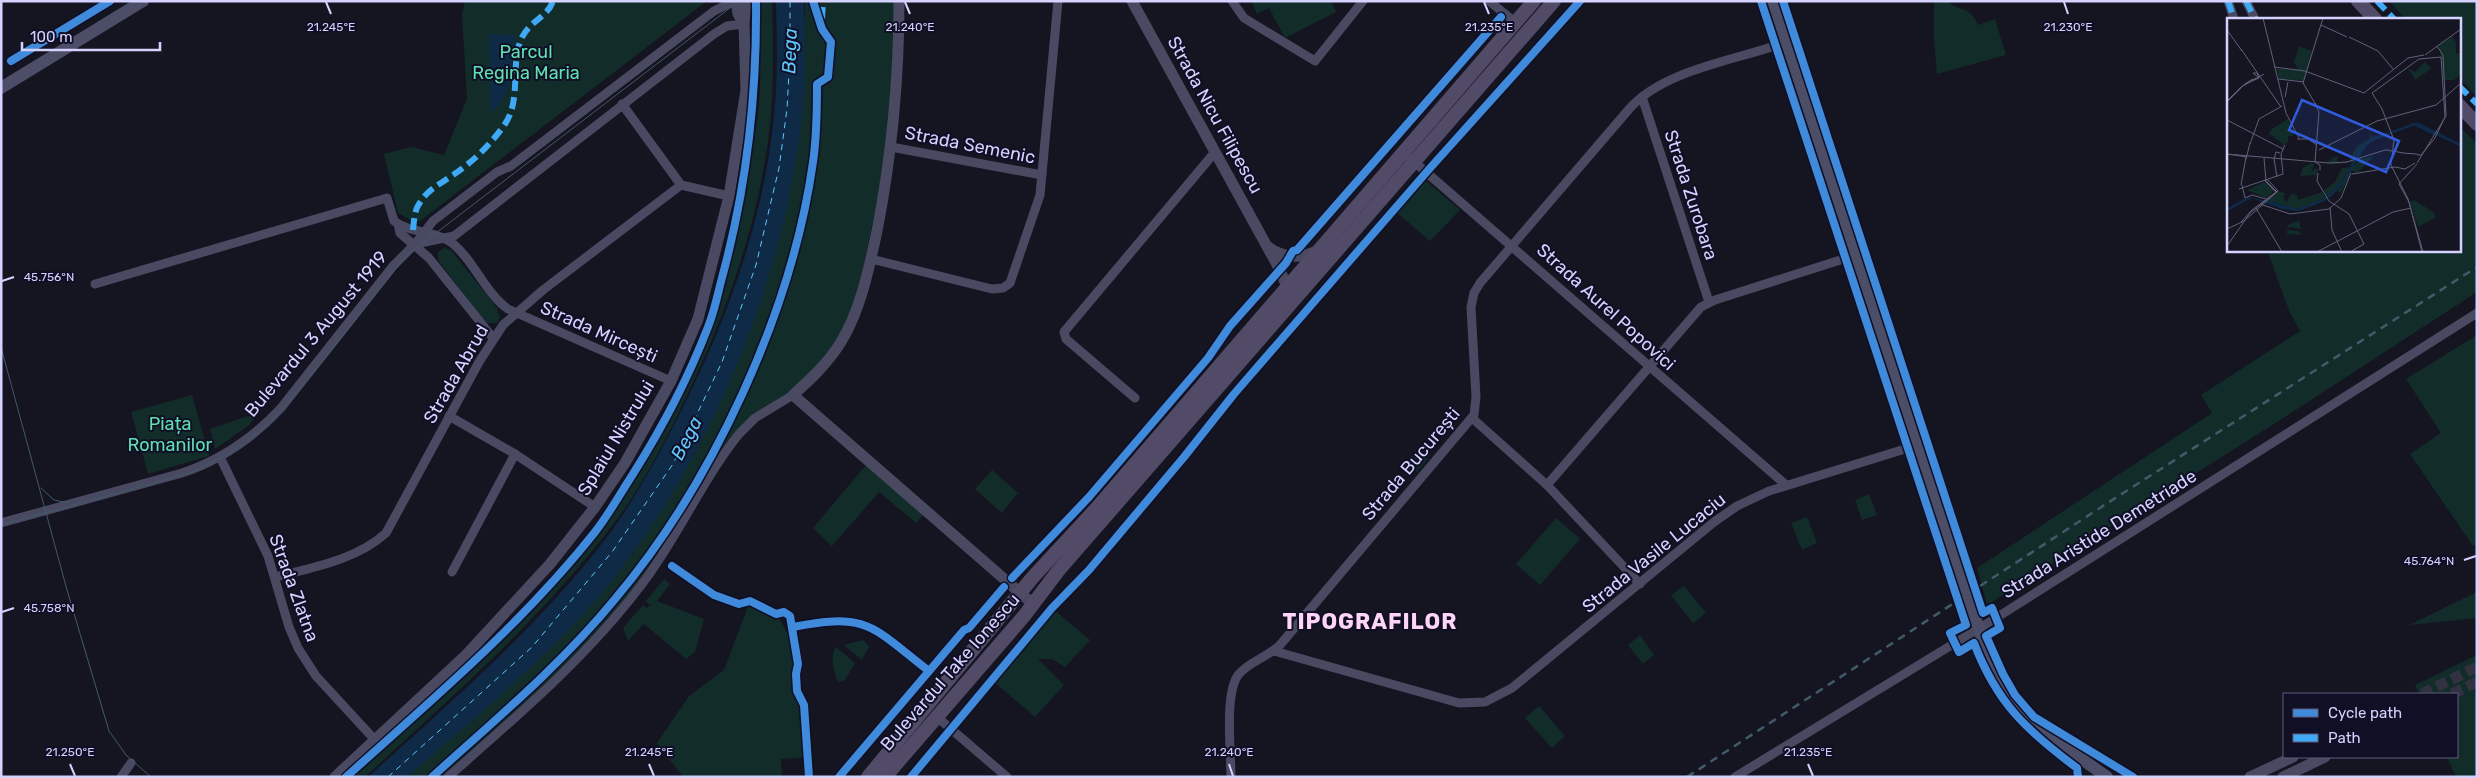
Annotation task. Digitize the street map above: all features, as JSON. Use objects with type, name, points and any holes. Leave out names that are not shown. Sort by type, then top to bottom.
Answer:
[{"type":"main road","points":[[1,88],[143,1]]},
{"type":"main road","name":"Bulevardul Take Ionescu","points":[[868,777],[1020,593],[1321,249],[1534,1]]},
{"type":"main road","name":"Bulevardul Take Ionescu","points":[[885,777],[1033,604],[1058,571],[1554,1]]},
{"type":"main road","points":[[1773,1],[1978,629],[1998,679],[2021,713],[2040,730],[2107,777]]},
{"type":"main road","points":[[2358,1],[2374,18]]},
{"type":"main road","points":[[2460,106],[2477,124]]},
{"type":"street","name":"Splaiul Nistrului","points":[[735,1],[738,14],[744,24]]},
{"type":"street","name":"Bulevardul 3 August 1919","points":[[1,523],[182,473],[220,457],[245,441],[270,420],[402,257],[416,244],[423,231],[436,218],[497,172],[511,166],[714,12],[735,1]]},
{"type":"street","name":"Splaiul Nistrului","points":[[335,777],[466,654],[550,564],[595,506],[625,463],[671,381],[698,320],[729,196],[746,90],[744,24],[746,1]]},
{"type":"street","points":[[448,777],[546,689],[604,630],[661,558],[735,438],[755,418],[793,395],[816,374],[841,341],[861,295],[871,259],[891,147],[898,83],[899,1]]},
{"type":"street","points":[[871,259],[992,289],[1004,288],[1012,278],[1038,207],[1058,1]]},
{"type":"street","name":"Strada Nicu Filipescu","points":[[1132,1],[1266,246],[1293,301]]},
{"type":"street","points":[[1232,1],[1244,18],[1315,61],[1354,5],[1363,1]]},
{"type":"street","points":[[1490,1],[1516,23]]},
{"type":"street","points":[[2228,1],[2234,18]]},
{"type":"street","points":[[2246,1],[2254,18]]},
{"type":"street","points":[[416,244],[454,236],[714,34],[727,26],[744,24]]},
{"type":"street","name":"Strada București","points":[[1231,777],[1232,686],[1243,670],[1274,650],[1472,418],[1476,397],[1472,300],[1477,286],[1511,244],[1642,97],[1664,82],[1786,42]]},
{"type":"street","name":"Strada Zurobara","points":[[1642,97],[1709,302]]},
{"type":"street","points":[[622,104],[681,185],[729,196]]},
{"type":"street","name":"Strada Semenic","points":[[891,147],[1042,175]]},
{"type":"street","points":[[1135,398],[1066,339],[1064,332],[1215,152]]},
{"type":"street","name":"Strada Aurel Popovici","points":[[1404,153],[1511,244],[1648,367],[1786,485]]},
{"type":"street","name":"Strada Abrud","points":[[276,577],[351,556],[369,546],[386,533],[493,338],[515,313],[681,185]]},
{"type":"street","points":[[95,284],[386,198],[399,229],[429,258],[493,338]]},
{"type":"street","points":[[399,229],[423,231],[443,238]]},
{"type":"street","points":[[399,229],[402,257]]},
{"type":"street","name":"Strada Mircești","points":[[443,238],[455,246],[502,304],[515,313],[671,381]]},
{"type":"street","points":[[1266,246],[1277,253],[1290,257],[1300,257],[1321,249]]},
{"type":"street","points":[[1547,485],[1699,309],[1709,302],[1856,255]]},
{"type":"street","name":"Strada Aristide Demetriade","points":[[1735,777],[1978,629],[2477,313]]},
{"type":"street","points":[[793,395],[1033,604]]},
{"type":"street","points":[[449,416],[515,454],[595,506]]},
{"type":"street","points":[[1472,418],[1547,485],[1640,584]]},
{"type":"street","name":"Strada Vasile Lucaciu","points":[[1274,650],[1463,703],[1488,701],[1512,688],[1728,512],[1751,498],[1786,485],[1918,445]]},
{"type":"street","points":[[452,572],[515,454]]},
{"type":"street","name":"Strada Zlatna","points":[[220,457],[268,556],[276,577],[289,627],[308,665],[375,740]]},
{"type":"street","points":[[938,717],[1007,777]]},
{"type":"street","points":[[2250,777],[2291,758]]},
{"type":"street","points":[[2283,777],[2323,758]]},
{"type":"street","points":[[121,777],[131,762]]},
{"type":"green space","name":"Parcul Regina Maria","points":[[465,1],[707,1],[420,221],[414,222],[398,213],[384,154],[411,147],[444,155],[467,99],[462,15]]},
{"type":"green space","points":[[758,1],[772,1],[773,58],[771,116],[759,193],[750,230],[726,305],[696,377],[664,441],[622,513],[555,594],[494,657],[365,777],[351,777],[486,649],[571,558],[595,529],[621,492],[667,414],[686,373],[718,289],[731,245],[747,173],[755,131],[760,88]]},
{"type":"green space","points":[[805,1],[899,1],[894,123],[853,315],[816,374],[747,425],[680,528],[600,634],[448,777],[407,777],[536,662],[727,386],[765,284],[789,191],[803,105]]},
{"type":"green space","points":[[1251,1],[1331,1],[1336,12],[1285,38],[1269,8],[1257,14]]},
{"type":"green space","points":[[1934,1],[1947,1],[1972,14],[1978,25],[1995,19],[2006,55],[1937,74],[1934,40]]},
{"type":"green space","points":[[2389,1],[2477,1],[2477,97],[2460,79],[2460,18],[2404,18]]},
{"type":"green space","points":[[2460,127],[2477,143],[2477,292],[2285,417],[1987,605],[1977,568],[2212,413],[2201,395],[2300,331],[2290,313],[2267,251],[2460,251]]},
{"type":"green space","points":[[1425,180],[1460,210],[1430,241],[1396,212]]},
{"type":"green space","points":[[444,248],[451,250],[497,308],[500,318],[497,323],[487,323],[482,318],[438,260],[438,252]]},
{"type":"green space","points":[[2477,335],[2477,545],[2473,546],[2410,454],[2441,433],[2406,379]]},
{"type":"green space","name":"Piața Romanilor","points":[[192,395],[209,456],[148,474],[131,412]]},
{"type":"green space","points":[[260,412],[248,426],[215,449],[210,429]]},
{"type":"green space","points":[[1418,450],[1428,459],[1417,472],[1406,464]]},
{"type":"green space","points":[[866,465],[924,514],[916,523],[879,492],[832,546],[813,528]]},
{"type":"green space","points":[[992,470],[1018,493],[1002,513],[975,489]]},
{"type":"green space","points":[[1869,494],[1877,515],[1862,520],[1855,500]]},
{"type":"green space","points":[[1807,517],[1817,543],[1802,550],[1791,523]]},
{"type":"green space","points":[[1556,518],[1580,539],[1540,585],[1516,564]]},
{"type":"green space","points":[[664,579],[670,584],[657,601],[704,619],[695,652],[686,659],[644,624],[628,641],[623,628],[643,605],[647,608],[650,605],[646,601]]},
{"type":"green space","points":[[1684,586],[1706,613],[1693,623],[1671,595]]},
{"type":"green space","points":[[2477,592],[2477,618],[2409,625]]},
{"type":"green space","points":[[750,601],[776,614],[795,646],[798,664],[796,674],[797,691],[804,705],[809,757],[781,759],[782,777],[683,777],[657,743],[689,696],[724,670]]},
{"type":"green space","points":[[1052,608],[1090,640],[1065,667],[1052,659],[1038,659],[1064,685],[1035,717],[993,681]]},
{"type":"green space","points":[[1640,635],[1654,655],[1643,664],[1628,645]]},
{"type":"green space","points":[[863,640],[869,646],[862,660],[844,645]]},
{"type":"green space","points":[[836,647],[855,663],[845,680],[839,682],[835,675],[833,664],[833,654]]},
{"type":"green space","points":[[2477,655],[2477,777],[2456,777],[2447,758],[2458,758],[2458,693],[2419,693],[2415,685]]},
{"type":"green space","points":[[1539,706],[1565,736],[1552,748],[1525,718]]},
{"type":"water","name":"Bega","points":[[776,1],[804,1],[804,93],[794,170],[780,235],[761,299],[738,362],[711,423],[679,482],[644,537],[583,615],[510,687],[407,777],[368,777],[493,662],[552,602],[618,522],[647,476],[664,444],[714,340],[753,230],[769,154],[774,116],[777,73]]},
{"type":"water","points":[[489,34],[515,35],[508,87],[498,106],[490,114]]},
{"type":"ferry route","points":[[388,777],[532,647],[612,552],[673,464],[722,362],[756,265],[779,168],[787,109],[790,1]]},
{"type":"tunnel","points":[[2424,693],[2477,667]]},
{"type":"tunnel","points":[[2454,693],[2477,682]]},
{"type":"tram line","points":[[1,525],[193,472],[232,452],[271,422],[326,357],[406,256],[739,1]]},
{"type":"tram line","points":[[1,347],[67,590],[109,731],[126,755],[151,777]]},
{"type":"tram line","points":[[41,488],[54,500],[68,503]]},
{"type":"railway","points":[[1687,777],[2106,504],[2477,267]]},
{"type":"marked path","points":[[413,230],[416,210],[426,195],[475,158],[505,124],[513,105],[517,52],[520,42],[523,35],[546,12],[553,1]]},
{"type":"marked path","points":[[822,19],[823,1]]},
{"type":"marked path","points":[[2228,1],[2234,18]]},
{"type":"marked path","points":[[2246,1],[2254,18]]},
{"type":"marked path","points":[[2377,1],[2393,18]]},
{"type":"marked path","points":[[2460,87],[2477,104]]},
{"type":"cycle path","points":[[11,61],[110,1]]},
{"type":"cycle path","points":[[346,777],[476,660],[567,566],[610,511],[644,457],[674,403],[713,314],[738,207],[749,139],[755,70],[756,1]]},
{"type":"cycle path","points":[[432,777],[550,669],[615,599],[650,553],[684,503],[715,450],[767,336],[787,277],[802,219],[813,162],[816,133],[817,84],[828,77],[831,42],[822,29],[813,1]]},
{"type":"cycle path","points":[[911,777],[1052,608],[1089,570],[1234,394],[1431,167],[1580,1]]},
{"type":"cycle path","points":[[1761,1],[1966,625],[1950,633],[1959,652],[1974,643],[1983,664],[2003,699],[2028,728],[2077,768],[2078,777]]},
{"type":"cycle path","points":[[1783,1],[1983,613],[1992,608],[2000,628],[1986,636],[2003,674],[2015,695],[2034,717],[2133,777]]},
{"type":"cycle path","points":[[1012,578],[1089,497],[1208,358],[1230,326],[1286,263],[1293,251],[1297,250],[1501,17]]},
{"type":"cycle path","points":[[672,566],[714,595],[739,604],[750,601],[776,614],[784,612],[790,616],[798,664],[796,674],[797,691],[804,705],[809,777]]},
{"type":"cycle path","points":[[839,777],[964,630],[969,628],[1004,587]]},
{"type":"cycle path","points":[[793,627],[838,621],[868,627],[894,643],[929,671]]},
{"type":"district","name":"TIPOGRAFILOR","points":[[1370,621]]}]
